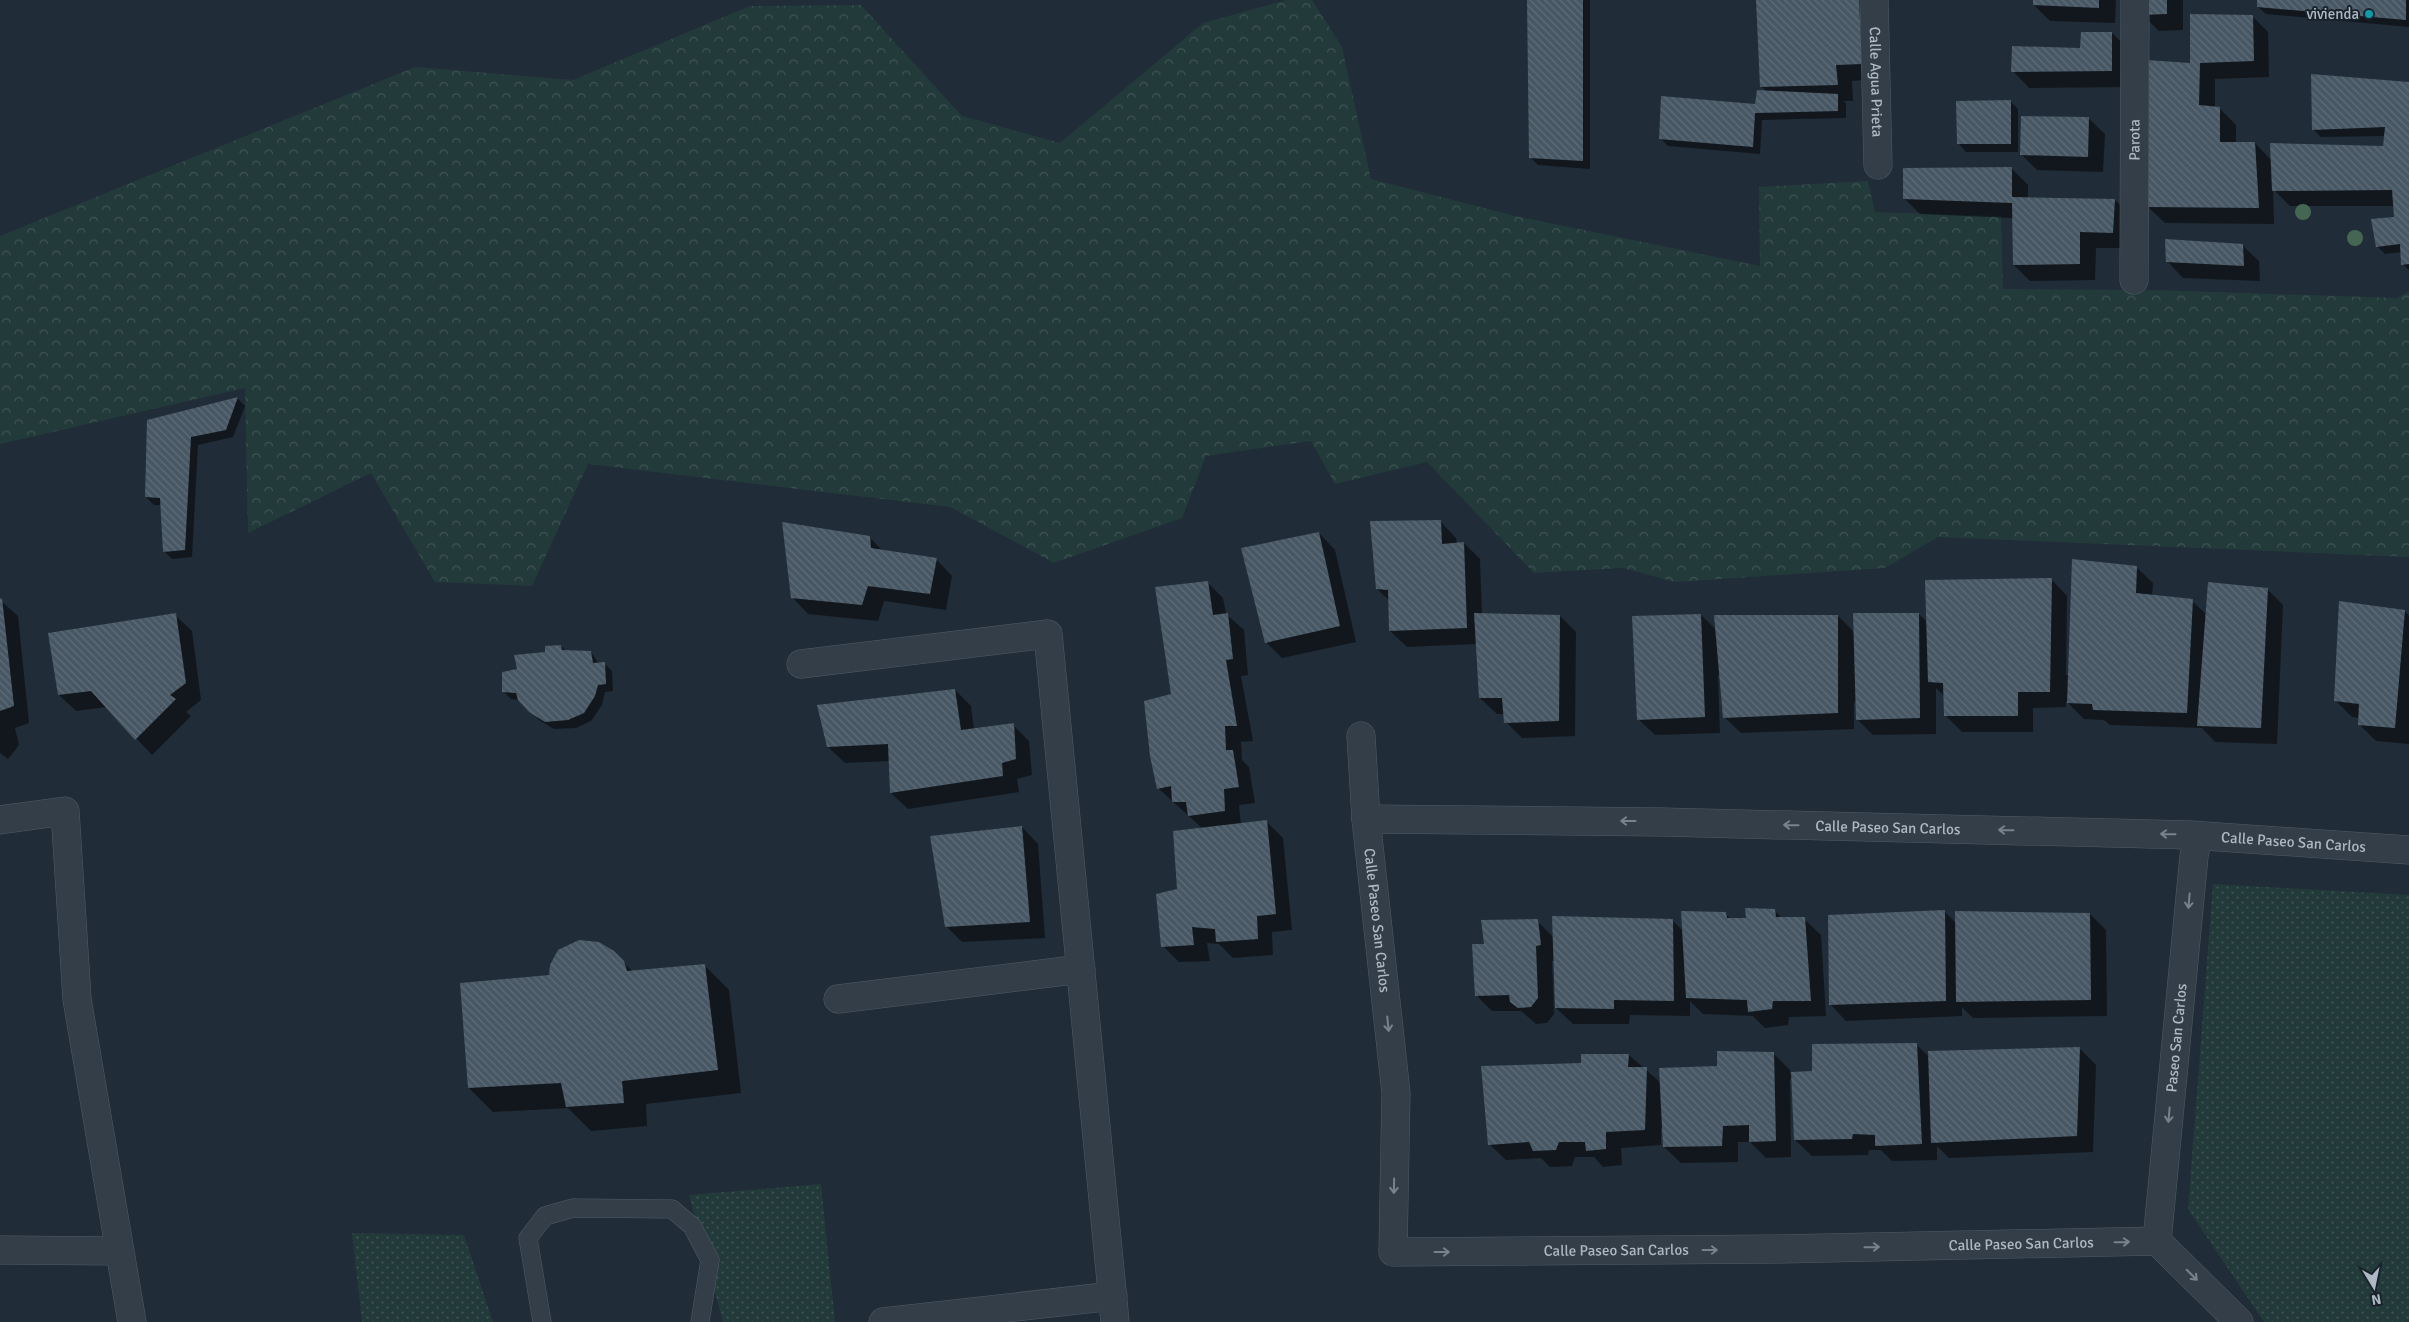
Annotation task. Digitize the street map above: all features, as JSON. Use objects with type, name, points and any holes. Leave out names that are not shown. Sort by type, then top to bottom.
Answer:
[{"type":"street","name":"Calle Agua Prieta","points":[[1874,0],[1878,164]]},
{"type":"street","name":"Parota","points":[[2134,280],[2135,0]]},
{"type":"street","points":[[801,664],[1048,634],[1114,1309],[883,1322]]},
{"type":"street","name":"Calle Paseo San Carlos","points":[[1361,736],[1366,819],[1396,1093],[1393,1252],[1781,1250],[2157,1241]]},
{"type":"street","points":[[0,820],[65,811],[77,999],[132,1322]]},
{"type":"street","name":"Calle Paseo San Carlos","points":[[1366,819],[1662,822],[2198,836],[2409,850]]},
{"type":"street","name":"Paseo San Carlos","points":[[2157,1241],[2194,856],[2198,836]]},
{"type":"street","points":[[838,999],[1081,969]]},
{"type":"street","points":[[2157,1241],[2239,1322]]},
{"type":"street","points":[[0,1250],[119,1251]]},
{"type":"lane","points":[[542,1322],[528,1238],[545,1216],[573,1208],[672,1209],[692,1226],[710,1260],[700,1322]]},
{"type":"green space","points":[[1286,0],[1312,0],[1342,47],[1371,179],[1515,216],[1760,266],[1759,187],[1868,181],[1875,212],[2001,216],[2003,289],[2156,290],[2397,298],[2409,291],[2409,557],[1938,537],[1885,568],[1675,582],[1623,568],[1534,573],[1427,462],[1335,484],[1311,441],[1206,456],[1182,518],[1054,563],[950,507],[588,464],[532,586],[435,582],[371,473],[248,533],[245,388],[0,444],[0,236],[415,67],[573,80],[750,6],[861,5],[962,116],[1060,143],[1203,23]]},
{"type":"green space","points":[[2213,884],[2409,895],[2409,1322],[2264,1322],[2188,1209]]},
{"type":"green space","points":[[821,1184],[835,1322],[723,1322],[689,1195]]},
{"type":"green space","points":[[352,1233],[464,1235],[493,1322],[362,1322]]},
{"type":"building","points":[[1527,0],[1583,0],[1583,161],[1529,158]]},
{"type":"building","points":[[1756,0],[1859,0],[1862,64],[1836,65],[1838,85],[1760,87]]},
{"type":"building","points":[[2033,0],[2099,0],[2099,8],[2033,5]]},
{"type":"building","points":[[2141,0],[2167,0],[2167,14],[2141,15]]},
{"type":"building","name":"vivienda","points":[[2257,0],[2406,0],[2406,20],[2257,7]]},
{"type":"building","points":[[2190,14],[2253,15],[2254,61],[2200,63],[2199,105],[2220,107],[2220,142],[2255,142],[2259,208],[2147,207],[2146,60],[2190,63]]},
{"type":"building","points":[[2081,32],[2112,32],[2112,71],[2011,72],[2012,46],[2080,48]]},
{"type":"building","points":[[2311,74],[2409,82],[2409,264],[2401,265],[2400,244],[2376,247],[2371,219],[2394,217],[2392,190],[2272,191],[2270,143],[2383,146],[2385,127],[2312,130]]},
{"type":"building","points":[[1757,90],[1838,94],[1838,111],[1755,113],[1753,147],[1659,139],[1661,96],[1755,104]]},
{"type":"building","points":[[2011,100],[2011,144],[1957,144],[1956,101]]},
{"type":"building","points":[[2021,116],[2089,117],[2088,157],[2020,155]]},
{"type":"building","points":[[2012,167],[2012,197],[2115,199],[2113,233],[2080,232],[2080,264],[2013,265],[2012,203],[1903,199],[1903,168]]},
{"type":"building","points":[[2165,239],[2243,244],[2244,266],[2166,262]]},
{"type":"building","points":[[238,397],[226,430],[191,437],[185,550],[163,552],[160,498],[145,497],[147,420]]},
{"type":"building","points":[[1441,520],[1442,544],[1464,542],[1467,628],[1389,631],[1388,590],[1376,589],[1370,521]]},
{"type":"building","points":[[782,522],[870,536],[871,548],[937,558],[930,594],[868,586],[862,605],[791,598]]},
{"type":"building","points":[[1319,532],[1340,626],[1265,643],[1241,548]]},
{"type":"building","points":[[2072,559],[2137,566],[2136,593],[2193,599],[2187,713],[2093,710],[2092,704],[2067,703]]},
{"type":"building","points":[[2052,578],[2050,692],[2018,692],[2018,716],[1944,716],[1943,683],[1928,682],[1925,580]]},
{"type":"building","points":[[1208,581],[1213,615],[1228,613],[1233,659],[1226,660],[1237,726],[1225,726],[1226,750],[1233,750],[1239,787],[1224,789],[1225,811],[1188,816],[1186,802],[1172,802],[1171,786],[1157,789],[1150,756],[1144,701],[1171,694],[1155,587]]},
{"type":"building","points":[[2208,582],[2268,588],[2261,728],[2197,726]]},
{"type":"building","points":[[2,598],[14,706],[0,711],[0,599]]},
{"type":"building","points":[[2339,601],[2405,610],[2395,728],[2358,725],[2359,704],[2334,701]]},
{"type":"building","points":[[176,613],[186,683],[170,695],[176,699],[135,740],[91,691],[58,695],[48,633]]},
{"type":"building","points":[[1474,613],[1560,615],[1559,721],[1504,723],[1502,698],[1479,698]]},
{"type":"building","points":[[1853,613],[1919,613],[1920,718],[1856,720]]},
{"type":"building","points":[[1701,614],[1705,717],[1637,720],[1632,616]]},
{"type":"building","points":[[1714,615],[1838,615],[1838,713],[1723,718]]},
{"type":"building","points":[[561,645],[562,650],[591,651],[593,663],[605,662],[606,684],[598,685],[595,696],[584,713],[568,720],[545,722],[529,712],[518,700],[516,693],[502,692],[502,672],[517,669],[514,655],[545,652],[545,646]]},
{"type":"building","points":[[955,689],[961,730],[1014,723],[1016,759],[1002,763],[1003,776],[890,793],[888,744],[827,747],[817,705]]},
{"type":"building","points":[[1267,820],[1276,914],[1257,916],[1258,939],[1216,942],[1215,929],[1192,927],[1194,945],[1161,947],[1156,894],[1177,889],[1173,831]]},
{"type":"building","points":[[1022,826],[1030,922],[945,927],[930,836]]},
{"type":"building","points":[[1745,908],[1775,909],[1776,917],[1805,917],[1811,1001],[1773,1001],[1772,1009],[1748,1012],[1747,1000],[1686,998],[1681,911],[1726,912],[1727,918],[1746,918]]},
{"type":"building","points":[[1945,910],[1946,1001],[1829,1005],[1828,915]]},
{"type":"building","points":[[1955,911],[2090,913],[2091,1000],[1956,1002]]},
{"type":"building","points":[[1552,916],[1673,919],[1674,1001],[1614,1000],[1614,1009],[1555,1008]]},
{"type":"building","points":[[1538,919],[1541,945],[1536,946],[1538,998],[1531,1007],[1518,1008],[1510,1002],[1509,995],[1475,996],[1472,944],[1484,944],[1481,920]]},
{"type":"building","points":[[579,940],[599,942],[614,951],[624,961],[627,971],[705,964],[718,1070],[622,1081],[624,1103],[566,1107],[561,1083],[468,1088],[460,983],[549,975],[550,965],[558,950]]},
{"type":"building","points":[[1917,1043],[1922,1144],[1875,1146],[1875,1135],[1853,1134],[1852,1139],[1794,1140],[1791,1072],[1812,1071],[1812,1044]]},
{"type":"building","points":[[2080,1047],[2077,1136],[1931,1143],[1928,1051]]},
{"type":"building","points":[[1717,1051],[1774,1052],[1776,1141],[1749,1142],[1749,1125],[1723,1126],[1722,1146],[1663,1147],[1659,1068],[1717,1066]]},
{"type":"building","points":[[1581,1054],[1629,1054],[1628,1067],[1647,1067],[1645,1130],[1606,1132],[1606,1149],[1586,1151],[1585,1142],[1559,1142],[1556,1150],[1533,1151],[1529,1142],[1488,1145],[1481,1066],[1581,1063]]},
{"type":"place","name":"vivienda","points":[[2369,14]]}]
